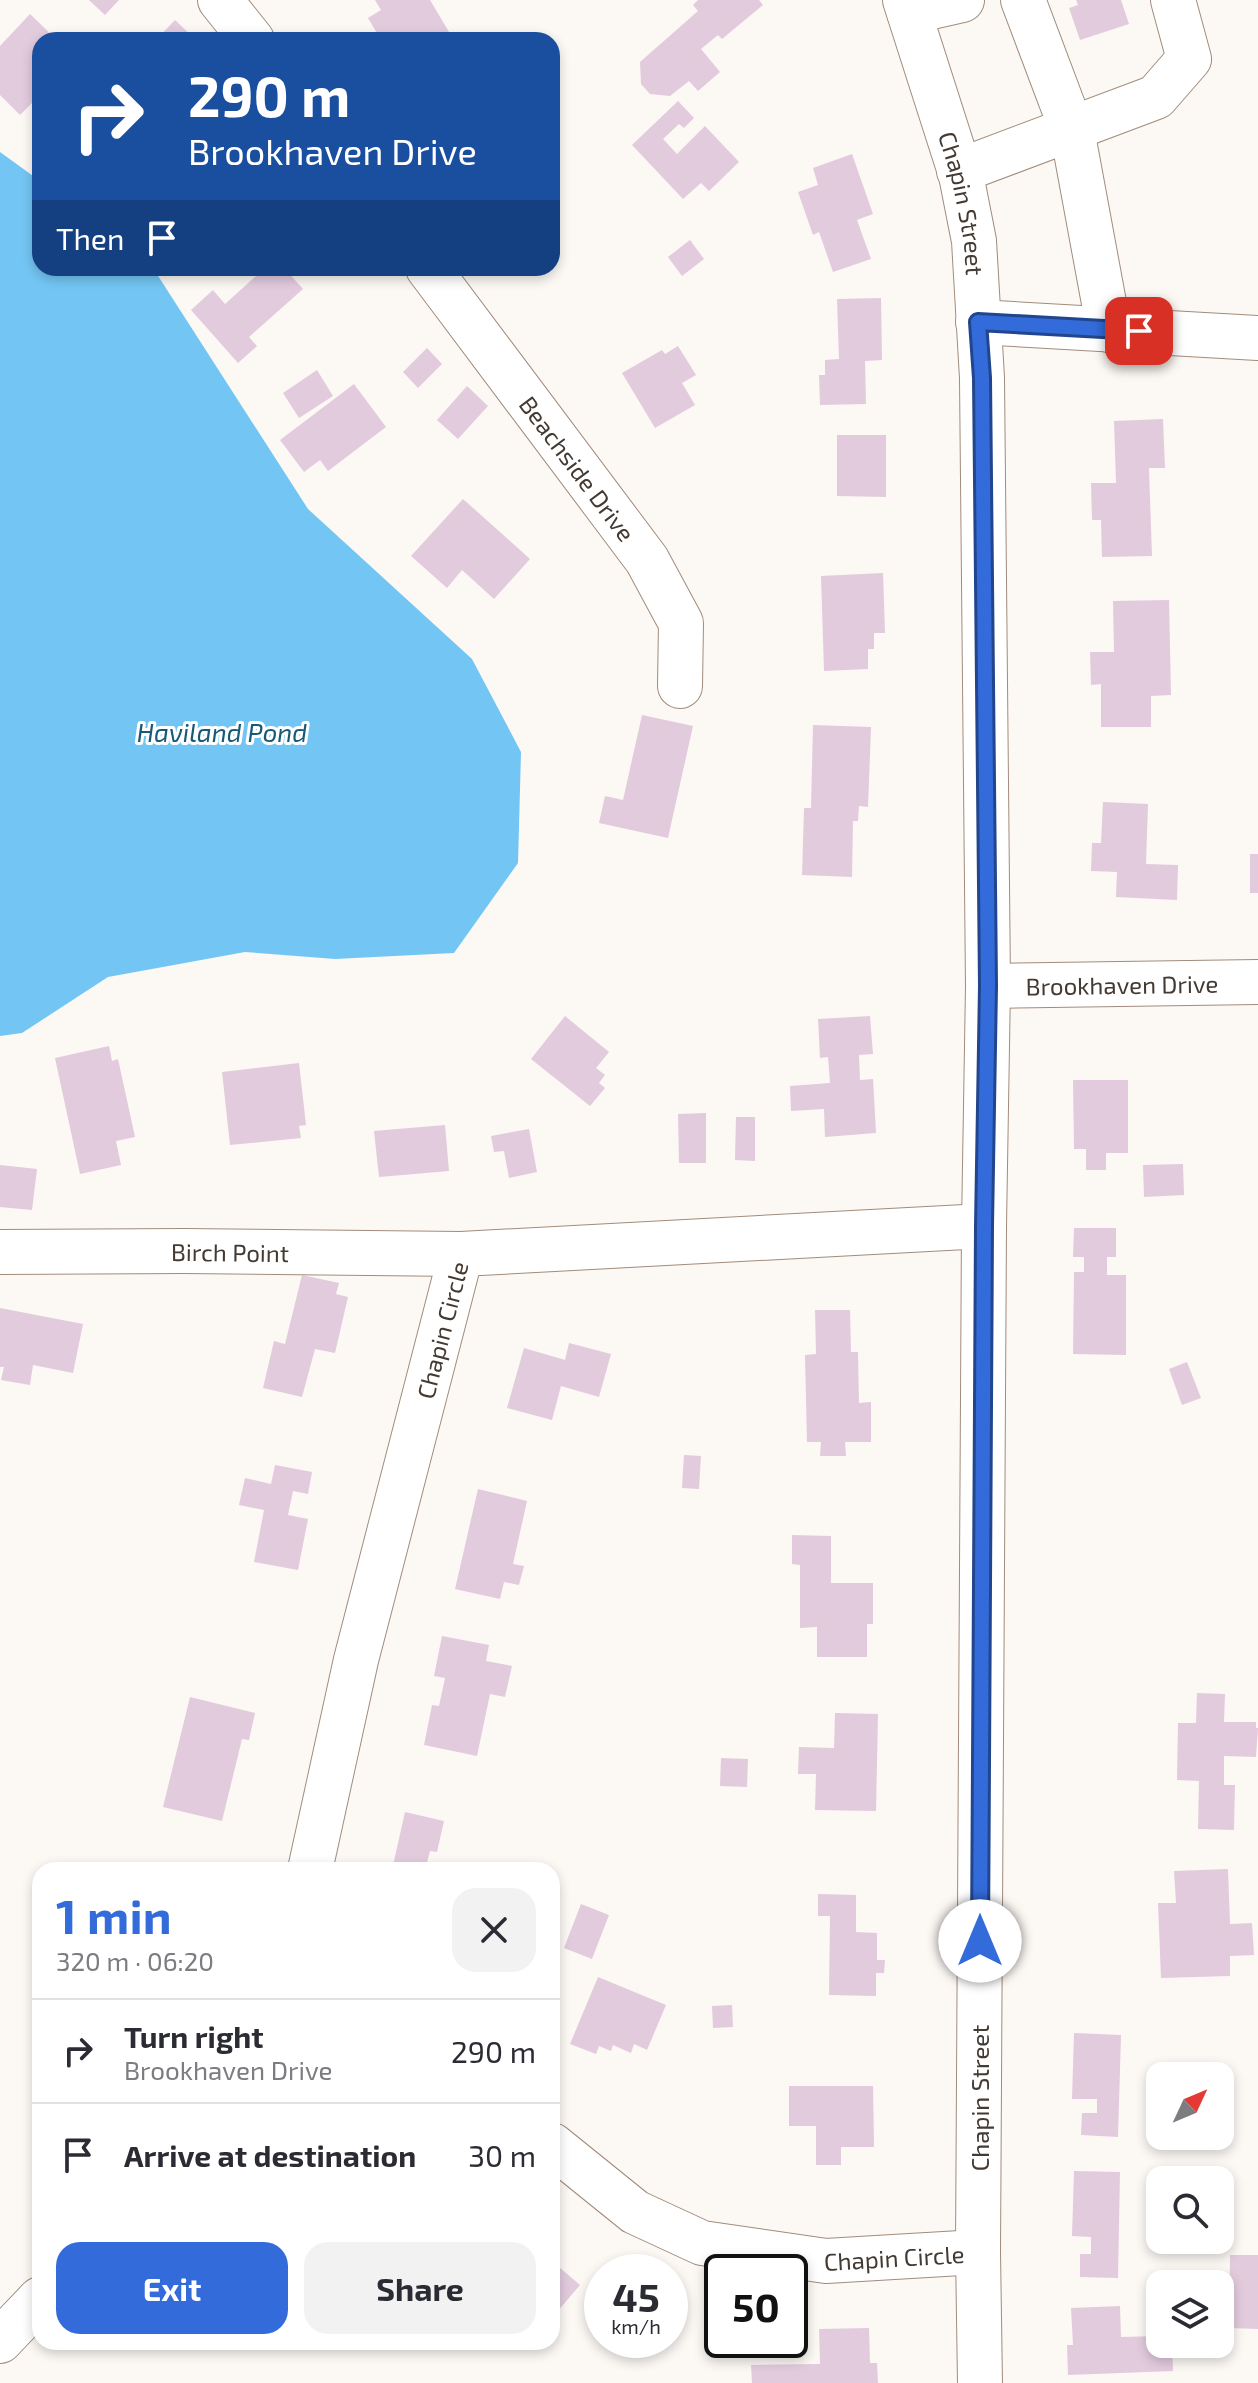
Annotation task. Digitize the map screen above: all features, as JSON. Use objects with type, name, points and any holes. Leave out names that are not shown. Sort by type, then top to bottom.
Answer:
[{"type":"street","points":[[220,0],[246,32]]},
{"type":"street","points":[[907,6],[962,0]]},
{"type":"street","points":[[1023,0],[1072,130],[1109,330]]},
{"type":"street","points":[[959,171],[1156,97],[1189,59],[1173,0]]},
{"type":"street","name":"Chapin Street","points":[[907,6],[959,171],[974,241],[982,378],[988,986],[978,2252],[980,2383]]},
{"type":"street","name":"Beachside Drive","points":[[434,276],[647,560],[681,623],[680,686]]},
{"type":"street","points":[[978,322],[1258,338]]},
{"type":"street","name":"Brookhaven Drive","points":[[988,986],[1258,982]]},
{"type":"street","name":"Chapin Circle","points":[[312,1862],[356,1660],[461,1254],[984,1226]]},
{"type":"street","name":"Birch Point","points":[[0,1252],[461,1254]]},
{"type":"street","name":"Chapin Circle","points":[[560,2151],[635,2212],[702,2243],[826,2261],[978,2252]]},
{"type":"street","points":[[0,2341],[32,2307]]},
{"type":"water","name":"Haviland Pond","points":[[0,152],[32,175],[32,276],[158,276],[308,509],[472,659],[521,752],[518,863],[454,953],[335,959],[245,952],[108,977],[22,1033],[0,1036]]},
{"type":"building","points":[[89,0],[119,0],[105,15]]},
{"type":"building","points":[[375,0],[430,0],[449,32],[376,32],[368,18],[381,10]]},
{"type":"building","points":[[698,0],[759,0],[763,5],[722,39],[718,35],[701,49],[720,72],[698,91],[689,81],[670,96],[650,94],[641,84],[640,62],[698,11],[693,5]]},
{"type":"building","points":[[1076,0],[1121,0],[1129,24],[1080,40],[1069,8],[1078,5]]},
{"type":"building","points":[[30,14],[49,32],[32,32],[32,103],[20,115],[0,95],[0,46]]},
{"type":"building","points":[[175,20],[188,32],[164,32]]},
{"type":"building","points":[[678,101],[694,118],[684,128],[679,124],[663,139],[677,154],[705,126],[739,162],[709,191],[701,183],[683,199],[632,145]]},
{"type":"building","points":[[852,154],[873,214],[857,220],[871,259],[833,272],[819,232],[813,235],[798,192],[818,185],[813,168]]},
{"type":"building","points":[[690,240],[704,259],[682,276],[668,257]]},
{"type":"building","points":[[256,276],[291,276],[303,289],[249,337],[257,346],[238,363],[191,310],[213,290],[225,304]]},
{"type":"building","points":[[881,298],[882,360],[865,361],[866,404],[820,405],[819,375],[825,375],[825,360],[839,359],[837,299]]},
{"type":"building","points":[[678,346],[696,375],[682,383],[695,405],[655,428],[622,373],[662,350],[665,354]]},
{"type":"building","points":[[427,348],[442,364],[418,388],[403,372]]},
{"type":"building","points":[[317,370],[333,396],[299,418],[283,393]]},
{"type":"building","points":[[354,384],[386,427],[328,471],[320,460],[304,472],[280,440]]},
{"type":"building","points":[[467,386],[488,406],[458,439],[437,420]]},
{"type":"building","points":[[1163,419],[1165,468],[1149,468],[1152,556],[1102,557],[1101,520],[1092,520],[1091,483],[1116,483],[1114,421]]},
{"type":"building","points":[[837,435],[886,435],[886,497],[837,496]]},
{"type":"building","points":[[463,499],[530,559],[494,599],[462,570],[447,588],[411,556]]},
{"type":"building","points":[[883,573],[885,633],[874,633],[874,649],[868,649],[868,669],[824,671],[821,576]]},
{"type":"building","points":[[1169,600],[1171,695],[1151,696],[1151,727],[1101,727],[1101,684],[1091,685],[1090,652],[1114,652],[1113,601]]},
{"type":"building","points":[[642,715],[693,726],[668,838],[599,823],[605,796],[623,800]]},
{"type":"building","points":[[813,725],[871,727],[868,807],[859,806],[858,821],[853,821],[852,877],[802,875],[804,808],[811,808]]},
{"type":"building","points":[[1103,802],[1148,804],[1146,864],[1178,865],[1177,900],[1116,897],[1117,872],[1091,871],[1092,843],[1101,843]]},
{"type":"building","points":[[1250,854],[1258,854],[1258,893],[1250,893]]},
{"type":"building","points":[[565,1016],[609,1052],[596,1068],[605,1075],[599,1083],[605,1088],[590,1106],[531,1059]]},
{"type":"building","points":[[870,1016],[873,1054],[859,1055],[860,1080],[873,1079],[876,1133],[825,1137],[824,1109],[791,1111],[790,1086],[830,1083],[828,1057],[820,1058],[818,1019]]},
{"type":"building","points":[[109,1046],[112,1061],[118,1059],[135,1137],[116,1141],[121,1165],[80,1174],[55,1058]]},
{"type":"building","points":[[299,1063],[306,1125],[299,1126],[301,1138],[230,1145],[222,1072]]},
{"type":"building","points":[[1073,1080],[1128,1080],[1128,1153],[1106,1153],[1106,1170],[1086,1170],[1086,1149],[1074,1149]]},
{"type":"building","points":[[706,1113],[706,1163],[679,1163],[678,1114]]},
{"type":"building","points":[[736,1117],[755,1117],[755,1161],[735,1160]]},
{"type":"building","points":[[445,1125],[449,1171],[379,1177],[374,1131]]},
{"type":"building","points":[[529,1129],[537,1172],[509,1178],[504,1151],[494,1152],[491,1136]]},
{"type":"building","points":[[1183,1164],[1184,1195],[1144,1197],[1143,1165]]},
{"type":"building","points":[[0,1165],[37,1169],[32,1210],[0,1207]]},
{"type":"building","points":[[1074,1228],[1116,1228],[1116,1257],[1107,1257],[1107,1275],[1126,1275],[1126,1355],[1073,1354],[1074,1272],[1084,1272],[1084,1257],[1073,1257]]},
{"type":"building","points":[[302,1275],[339,1283],[336,1294],[348,1297],[335,1353],[315,1349],[302,1397],[263,1388],[274,1341],[285,1344]]},
{"type":"building","points":[[0,1308],[83,1324],[73,1373],[33,1365],[30,1385],[1,1380],[4,1367],[0,1367]]},
{"type":"building","points":[[815,1310],[850,1310],[851,1352],[858,1352],[859,1403],[871,1402],[871,1442],[845,1442],[846,1456],[820,1456],[821,1442],[807,1442],[805,1355],[816,1354]]},
{"type":"building","points":[[569,1343],[611,1354],[599,1397],[561,1386],[552,1420],[507,1408],[524,1348],[565,1360]]},
{"type":"building","points":[[1187,1362],[1201,1398],[1182,1405],[1169,1369]]},
{"type":"building","points":[[684,1455],[701,1456],[699,1489],[682,1488]]},
{"type":"building","points":[[275,1465],[312,1472],[308,1494],[293,1491],[288,1515],[308,1519],[298,1570],[254,1562],[264,1510],[239,1505],[245,1478],[271,1484]]},
{"type":"building","points":[[478,1489],[527,1501],[513,1564],[524,1566],[519,1585],[504,1582],[500,1599],[455,1589]]},
{"type":"building","points":[[792,1535],[831,1536],[831,1583],[873,1583],[873,1624],[867,1624],[867,1657],[817,1657],[817,1627],[800,1628],[800,1565],[792,1564]]},
{"type":"building","points":[[442,1636],[489,1645],[486,1661],[512,1666],[505,1697],[490,1694],[477,1756],[424,1745],[432,1705],[439,1706],[445,1678],[434,1676]]},
{"type":"building","points":[[1197,1693],[1225,1694],[1224,1722],[1256,1722],[1258,1728],[1256,1757],[1224,1756],[1224,1785],[1235,1785],[1234,1830],[1198,1829],[1199,1781],[1177,1780],[1178,1723],[1196,1723]]},
{"type":"building","points":[[190,1697],[255,1713],[249,1740],[242,1739],[222,1821],[163,1807]]},
{"type":"building","points":[[835,1713],[878,1714],[876,1811],[815,1810],[816,1774],[798,1774],[799,1747],[834,1748]]},
{"type":"building","points":[[721,1758],[748,1759],[747,1787],[720,1786]]},
{"type":"building","points":[[405,1812],[444,1821],[437,1852],[430,1851],[427,1862],[394,1862]]},
{"type":"building","points":[[1228,1869],[1230,1924],[1252,1923],[1254,1955],[1230,1956],[1230,1976],[1161,1978],[1158,1903],[1176,1903],[1174,1871]]},
{"type":"building","points":[[818,1894],[856,1895],[856,1932],[877,1933],[877,1960],[885,1960],[884,1973],[876,1973],[876,1996],[829,1995],[830,1916],[818,1916]]},
{"type":"building","points":[[581,1904],[609,1915],[592,1959],[564,1948]]},
{"type":"building","points":[[598,1977],[666,2005],[647,2050],[634,2044],[631,2053],[613,2045],[611,2051],[599,2046],[596,2054],[570,2044]]},
{"type":"building","points":[[732,2005],[733,2027],[713,2028],[712,2006]]},
{"type":"building","points":[[1074,2033],[1121,2035],[1118,2137],[1081,2135],[1082,2113],[1097,2113],[1097,2099],[1072,2099]]},
{"type":"building","points":[[789,2086],[873,2086],[874,2147],[841,2147],[841,2165],[816,2165],[816,2126],[789,2126]]},
{"type":"building","points":[[1074,2171],[1120,2172],[1118,2278],[1080,2277],[1080,2254],[1091,2254],[1091,2237],[1072,2236]]},
{"type":"building","points":[[1230,2255],[1258,2255],[1258,2329],[1234,2328],[1234,2270],[1230,2270]]},
{"type":"building","points":[[560,2268],[580,2285],[560,2308]]},
{"type":"building","points":[[1120,2306],[1121,2337],[1146,2336],[1146,2358],[1173,2358],[1173,2371],[1068,2375],[1067,2345],[1073,2345],[1071,2308]]},
{"type":"building","points":[[869,2328],[870,2363],[877,2363],[878,2383],[752,2383],[751,2365],[820,2364],[819,2329]]},
{"type":"route","points":[[980,1941],[988,986],[982,378],[978,322],[1139,331]]}]
